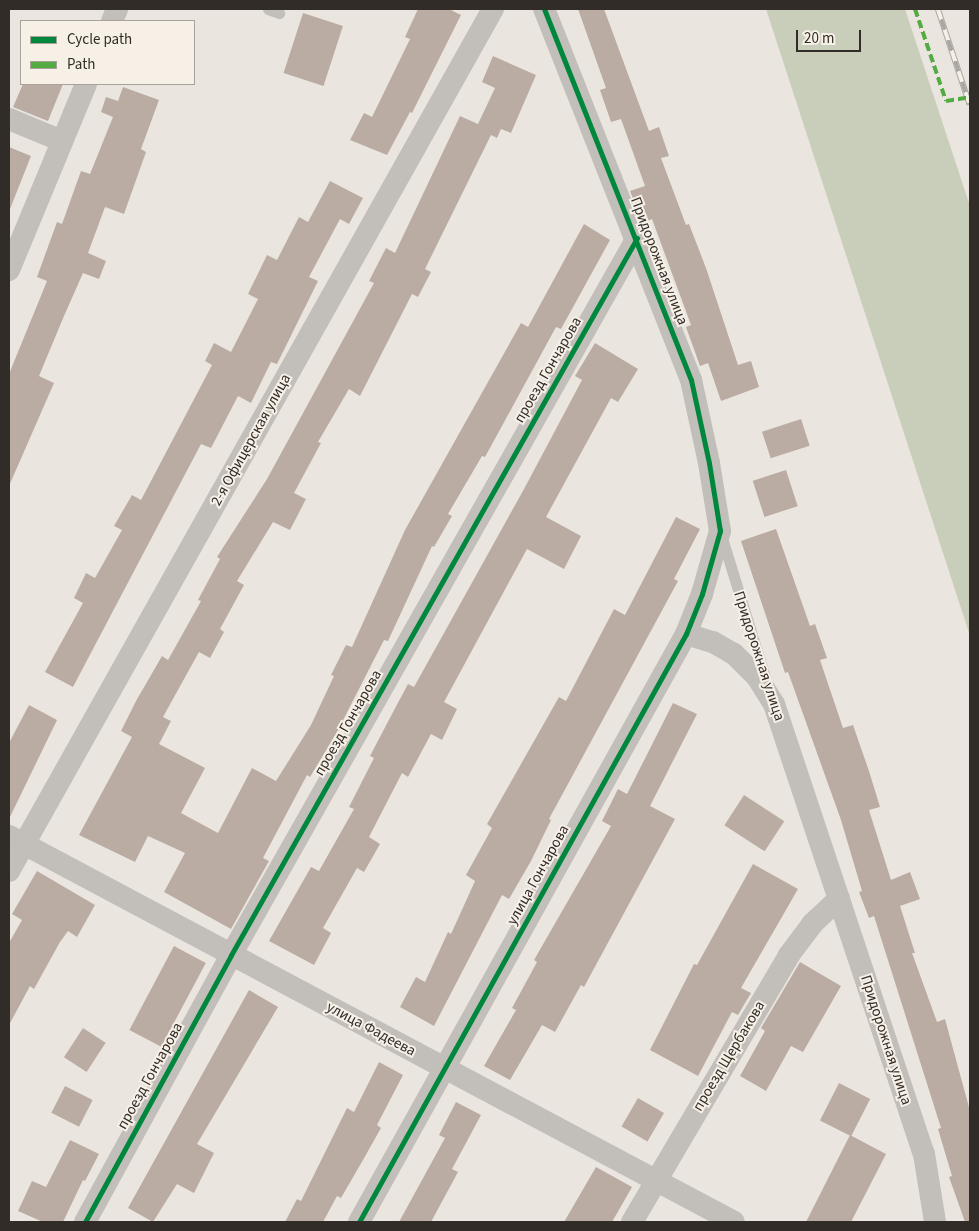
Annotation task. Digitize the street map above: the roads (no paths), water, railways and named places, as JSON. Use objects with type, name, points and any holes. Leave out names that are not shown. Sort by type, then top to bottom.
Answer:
[{"type":"street","name":"2-я Офицерская улица","points":[[9,871],[16,840],[493,9]]},
{"type":"street","name":"Придорожная улица","points":[[544,9],[637,238],[691,380],[709,463],[720,532]]},
{"type":"street","points":[[9,270],[86,85]]},
{"type":"street","points":[[9,118],[62,141]]},
{"type":"street","name":"проезд Гончарова","points":[[85,1222],[231,955],[637,238]]},
{"type":"street","name":"улица Гончарова","points":[[359,1222],[686,634],[702,594],[720,532]]},
{"type":"street","points":[[686,634],[713,642],[734,654],[757,677],[774,704]]},
{"type":"street","name":"Придорожная улица","points":[[774,704],[924,1154],[935,1222]]},
{"type":"street","name":"улица Фадеева","points":[[16,840],[656,1180],[731,1222]]},
{"type":"street","name":"проезд Щербакова","points":[[632,1222],[789,955],[812,924],[839,899]]},
{"type":"lane","name":"Придорожная улица","points":[[720,532],[774,704]]},
{"type":"railway","points":[[938,9],[970,105]]}]
